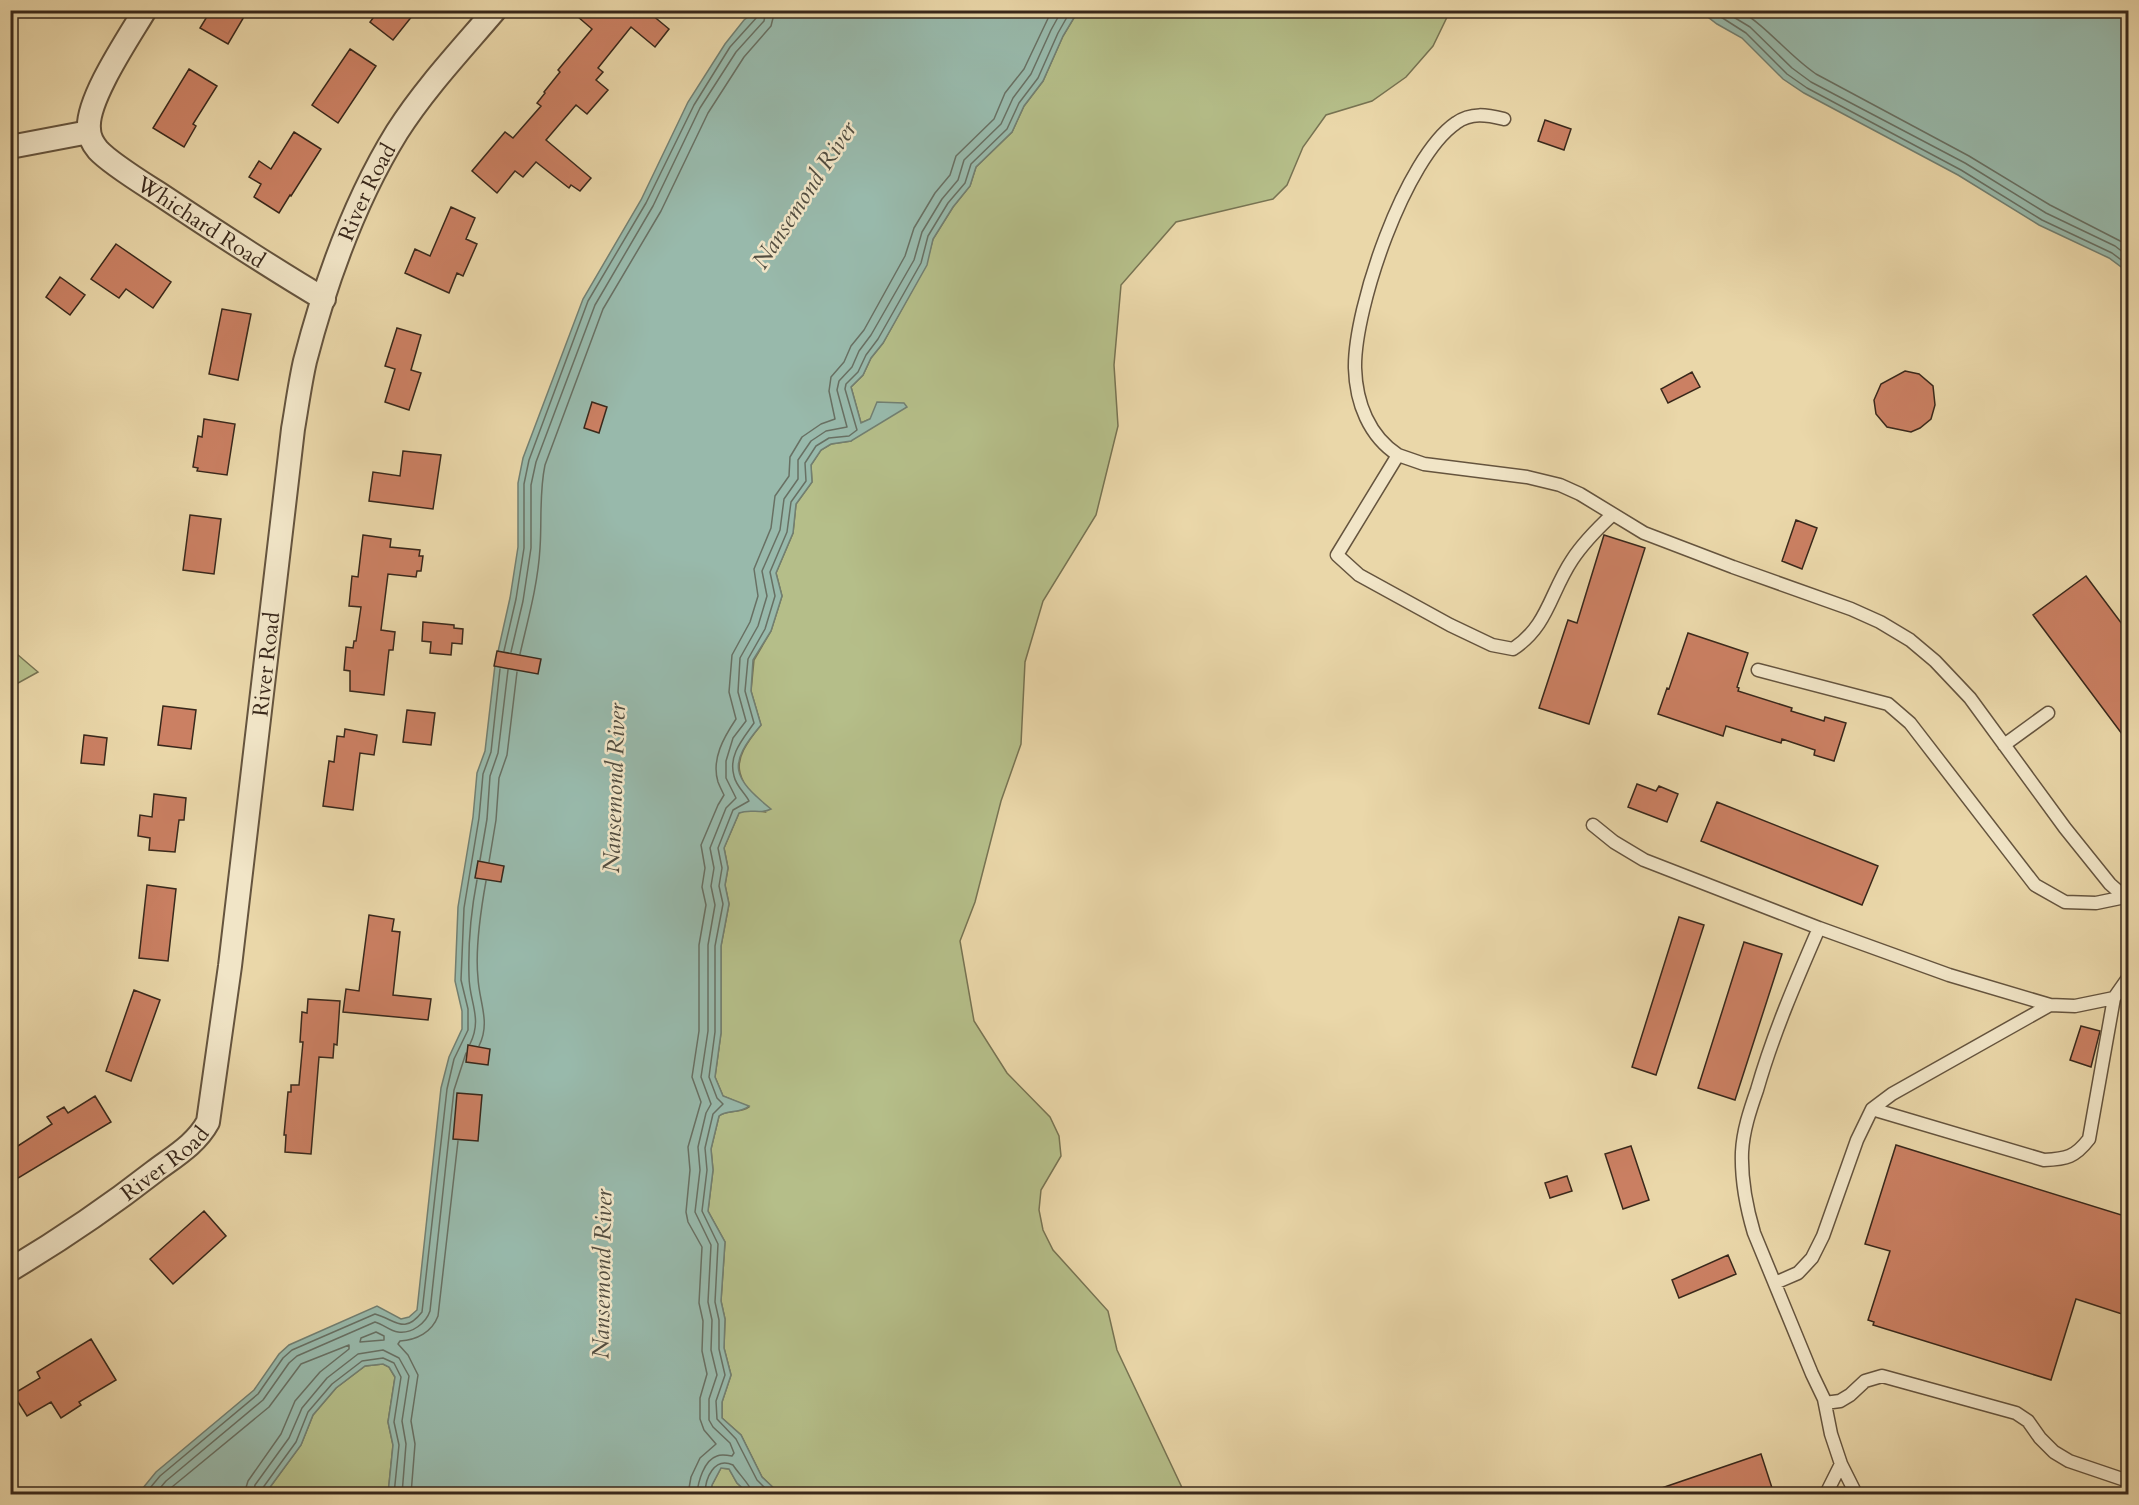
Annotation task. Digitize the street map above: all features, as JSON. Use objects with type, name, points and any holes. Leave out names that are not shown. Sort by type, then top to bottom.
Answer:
[{"type":"street","points":[[10,147],[89,132],[88,118],[92,107],[145,10]]},
{"type":"street","name":"River Road","points":[[10,1270],[123,1196],[190,1145],[201,1135],[208,1122],[230,966],[293,429],[305,363],[324,299],[348,232],[381,159],[432,84],[495,10]]},
{"type":"street","name":"Whichard Road","points":[[89,132],[99,151],[137,179],[240,249],[324,299]]},
{"type":"lane","points":[[1504,119],[1485,115],[1472,116],[1457,121],[1445,131],[1421,164],[1403,196],[1383,244],[1367,293],[1356,344],[1355,370],[1357,390],[1370,429],[1383,446],[1398,455],[1424,464],[1527,477],[1560,485],[1644,533],[1844,606],[1880,622],[1910,640],[1935,661],[1970,699],[2065,828],[2110,884],[2127,898]]},
{"type":"lane","points":[[1398,455],[1336,555],[1359,575],[1450,625],[1492,645],[1513,649],[1537,629],[1570,562],[1585,541],[1612,515]]},
{"type":"lane","points":[[1758,670],[1888,704],[1910,723],[2035,885],[2065,902],[2096,903],[2127,898]]},
{"type":"lane","points":[[2004,745],[2048,713]]},
{"type":"lane","points":[[1593,825],[1614,842],[1644,860],[1818,928],[1949,975],[2050,1005],[2075,1006],[2114,998]]},
{"type":"lane","points":[[1818,928],[1784,1011],[1761,1076],[1746,1126],[1742,1150],[1742,1180],[1747,1210],[1825,1403],[1831,1434],[1841,1464],[1856,1494]]},
{"type":"lane","points":[[1872,1109],[2044,1160],[2062,1159],[2078,1154],[2089,1139],[2114,998],[2128,978]]},
{"type":"lane","points":[[1775,1283],[1798,1273],[1812,1258],[1857,1140],[1872,1109],[1892,1094],[2050,1005]]},
{"type":"lane","points":[[1825,1403],[1840,1401],[1865,1382],[1882,1376],[2016,1413],[2028,1420],[2040,1438],[2054,1452],[2069,1461],[2128,1481]]},
{"type":"lane","points":[[1826,1494],[1841,1464]]},
{"type":"green space","points":[[1078,11],[1450,11],[1433,46],[1406,77],[1372,101],[1326,115],[1303,147],[1287,185],[1273,199],[1176,222],[1121,285],[1114,365],[1118,426],[1096,515],[1043,601],[1025,662],[1021,744],[1001,801],[975,902],[960,941],[974,1021],[1007,1073],[1050,1117],[1059,1136],[1061,1156],[1041,1190],[1039,1210],[1043,1230],[1053,1250],[1108,1311],[1117,1350],[1185,1494],[780,1494],[762,1477],[741,1435],[722,1418],[722,1402],[731,1375],[724,1348],[725,1319],[721,1301],[725,1242],[708,1211],[713,1170],[711,1149],[719,1116],[749,1107],[723,1096],[715,1077],[721,1033],[721,946],[729,904],[725,885],[728,868],[724,848],[739,813],[747,809],[765,812],[747,788],[739,769],[743,750],[761,725],[751,691],[754,660],[771,631],[782,596],[776,573],[793,533],[796,504],[812,482],[811,465],[821,450],[831,444],[851,441],[870,419],[861,423],[851,387],[863,375],[871,358],[883,343],[926,265],[933,239],[953,207],[970,186],[976,167],[1012,132],[1024,106],[1043,81],[1063,36]]},
{"type":"green space","points":[[11,649],[38,672],[11,687]]},
{"type":"green space","points":[[383,1364],[389,1367],[395,1377],[388,1422],[393,1445],[388,1494],[265,1494],[301,1445],[313,1415],[336,1388],[365,1366]]},
{"type":"green space","points":[[721,1468],[729,1469],[737,1483],[749,1494],[710,1494]]},
{"type":"water","name":"Nansemond River","points":[[756,11],[1078,11],[1063,36],[1043,81],[1024,106],[1012,132],[976,167],[970,186],[953,207],[933,239],[927,265],[883,343],[871,358],[863,375],[851,387],[861,423],[870,419],[877,402],[904,403],[907,407],[851,441],[831,444],[821,450],[811,465],[812,482],[796,504],[793,533],[776,573],[782,596],[771,631],[753,660],[751,691],[761,725],[743,750],[739,770],[748,788],[771,809],[739,813],[724,848],[728,868],[725,885],[729,904],[721,946],[721,1033],[715,1077],[723,1096],[749,1106],[719,1116],[711,1149],[713,1170],[708,1211],[725,1242],[721,1301],[725,1319],[724,1348],[731,1375],[722,1402],[722,1418],[741,1435],[762,1477],[780,1494],[749,1494],[737,1483],[729,1469],[721,1468],[710,1494],[388,1494],[393,1445],[388,1422],[395,1377],[389,1367],[383,1364],[365,1366],[336,1388],[313,1415],[301,1445],[265,1494],[138,1494],[156,1472],[254,1390],[279,1354],[289,1345],[377,1306],[401,1319],[409,1317],[417,1310],[441,1088],[449,1057],[462,1029],[462,1011],[455,981],[458,907],[473,817],[477,773],[485,751],[495,665],[510,598],[518,547],[518,483],[523,458],[583,299],[641,200],[688,102],[725,44],[744,20]]},
{"type":"water","points":[[1700,11],[2128,11],[2128,272],[2109,258],[2039,225],[1958,175],[1804,93],[1783,79],[1742,38]]},
{"type":"building","points":[[211,10],[248,10],[228,44],[200,28]]},
{"type":"building","points":[[379,10],[417,10],[393,40],[370,22]]},
{"type":"building","points":[[570,10],[646,10],[669,29],[655,47],[631,27],[598,68],[603,72],[596,80],[608,90],[587,114],[576,105],[546,140],[591,178],[580,191],[571,185],[569,188],[536,162],[523,177],[515,171],[497,193],[472,171],[505,132],[513,138],[541,106],[537,103],[560,72],[558,70],[592,29]]},
{"type":"building","points":[[350,49],[376,66],[338,123],[312,105]]},
{"type":"building","points":[[189,69],[217,86],[193,124],[196,126],[184,147],[153,128]]},
{"type":"building","points":[[1545,120],[1571,129],[1564,150],[1538,141]]},
{"type":"building","points":[[294,132],[321,149],[279,213],[254,197],[261,184],[249,177],[259,161],[271,169]]},
{"type":"building","points":[[451,207],[475,218],[466,239],[477,244],[463,276],[457,273],[449,293],[405,273],[415,249],[430,256]]},
{"type":"building","points":[[116,244],[171,282],[153,308],[126,289],[119,298],[91,279]]},
{"type":"building","points":[[60,277],[85,295],[70,315],[46,297]]},
{"type":"building","points":[[222,309],[251,314],[238,380],[209,374]]},
{"type":"building","points":[[397,328],[421,335],[411,370],[421,373],[409,410],[385,402],[395,369],[385,366]]},
{"type":"building","points":[[1905,371],[1919,374],[1933,386],[1935,405],[1931,419],[1911,432],[1887,427],[1876,414],[1874,400],[1881,384]]},
{"type":"building","points":[[1692,372],[1700,387],[1668,403],[1661,389]]},
{"type":"building","points":[[592,402],[607,407],[599,433],[584,428]]},
{"type":"building","points":[[204,419],[235,424],[227,475],[197,471],[198,468],[193,467],[198,436],[202,437]]},
{"type":"building","points":[[403,451],[441,455],[433,509],[369,501],[373,472],[400,476]]},
{"type":"building","points":[[190,515],[221,519],[214,574],[183,570]]},
{"type":"building","points":[[1796,520],[1817,528],[1802,569],[1782,561]]},
{"type":"building","points":[[363,535],[391,539],[390,547],[420,550],[419,556],[423,556],[421,571],[417,571],[416,577],[388,574],[381,630],[395,632],[393,650],[389,650],[384,695],[350,691],[350,671],[344,670],[346,647],[353,648],[354,641],[356,641],[361,607],[349,606],[352,576],[358,577]]},
{"type":"building","points":[[1604,535],[1645,548],[1589,724],[1539,708],[1568,620],[1577,623]]},
{"type":"building","points":[[2086,576],[2128,632],[2128,742],[2033,615]]},
{"type":"building","points":[[423,622],[454,625],[454,628],[463,629],[462,644],[452,643],[451,655],[430,653],[431,642],[422,641]]},
{"type":"building","points":[[1688,633],[1748,653],[1737,687],[1738,691],[1824,721],[1825,717],[1846,723],[1834,761],[1814,755],[1815,750],[1782,739],[1781,743],[1726,726],[1723,736],[1658,714]]},
{"type":"building","points":[[497,651],[541,659],[538,674],[494,666]]},
{"type":"building","points":[[163,706],[196,710],[191,749],[158,745]]},
{"type":"building","points":[[407,710],[435,713],[431,745],[403,742]]},
{"type":"building","points":[[345,729],[377,735],[374,755],[360,753],[353,810],[323,806],[329,761],[334,762],[337,736],[344,737]]},
{"type":"building","points":[[84,735],[107,738],[104,765],[81,763]]},
{"type":"building","points":[[1637,784],[1656,791],[1659,786],[1678,794],[1667,822],[1628,807]]},
{"type":"building","points":[[154,794],[186,798],[184,820],[179,820],[175,852],[149,850],[150,838],[138,836],[140,815],[152,817]]},
{"type":"building","points":[[1717,802],[1878,866],[1862,905],[1701,841]]},
{"type":"building","points":[[478,861],[504,866],[501,882],[475,878]]},
{"type":"building","points":[[147,885],[176,889],[168,961],[139,958]]},
{"type":"building","points":[[369,915],[394,919],[392,931],[400,932],[393,995],[431,999],[428,1020],[343,1012],[346,989],[359,991]]},
{"type":"building","points":[[1679,917],[1704,925],[1656,1075],[1632,1067]]},
{"type":"building","points":[[1744,942],[1782,954],[1735,1100],[1698,1088]]},
{"type":"building","points":[[134,990],[160,1000],[131,1081],[106,1071]]},
{"type":"building","points":[[308,999],[340,1001],[337,1045],[334,1044],[333,1058],[319,1057],[311,1154],[285,1152],[286,1135],[284,1135],[288,1092],[291,1092],[291,1085],[299,1085],[303,1042],[300,1042],[302,1012],[307,1013]]},
{"type":"building","points":[[2081,1026],[2100,1031],[2091,1067],[2070,1060]]},
{"type":"building","points":[[468,1045],[490,1049],[488,1065],[466,1062]]},
{"type":"building","points":[[457,1093],[482,1095],[478,1141],[453,1139]]},
{"type":"building","points":[[95,1096],[111,1122],[10,1183],[10,1151],[52,1124],[47,1117],[64,1107],[68,1113]]},
{"type":"building","points":[[1896,1145],[2128,1217],[2128,1316],[2076,1299],[2051,1380],[1873,1325],[1874,1322],[1868,1320],[1890,1251],[1865,1244]]},
{"type":"building","points":[[1631,1146],[1649,1200],[1623,1209],[1605,1154]]},
{"type":"building","points":[[1567,1176],[1572,1191],[1550,1198],[1545,1183]]},
{"type":"building","points":[[204,1211],[226,1236],[173,1284],[150,1259]]},
{"type":"building","points":[[1728,1255],[1736,1274],[1679,1298],[1672,1280]]},
{"type":"building","points":[[91,1339],[116,1380],[79,1402],[81,1405],[61,1418],[51,1402],[27,1416],[13,1394],[40,1378],[37,1372]]},
{"type":"building","points":[[1761,1454],[1774,1494],[1651,1494],[1650,1492]]}]
